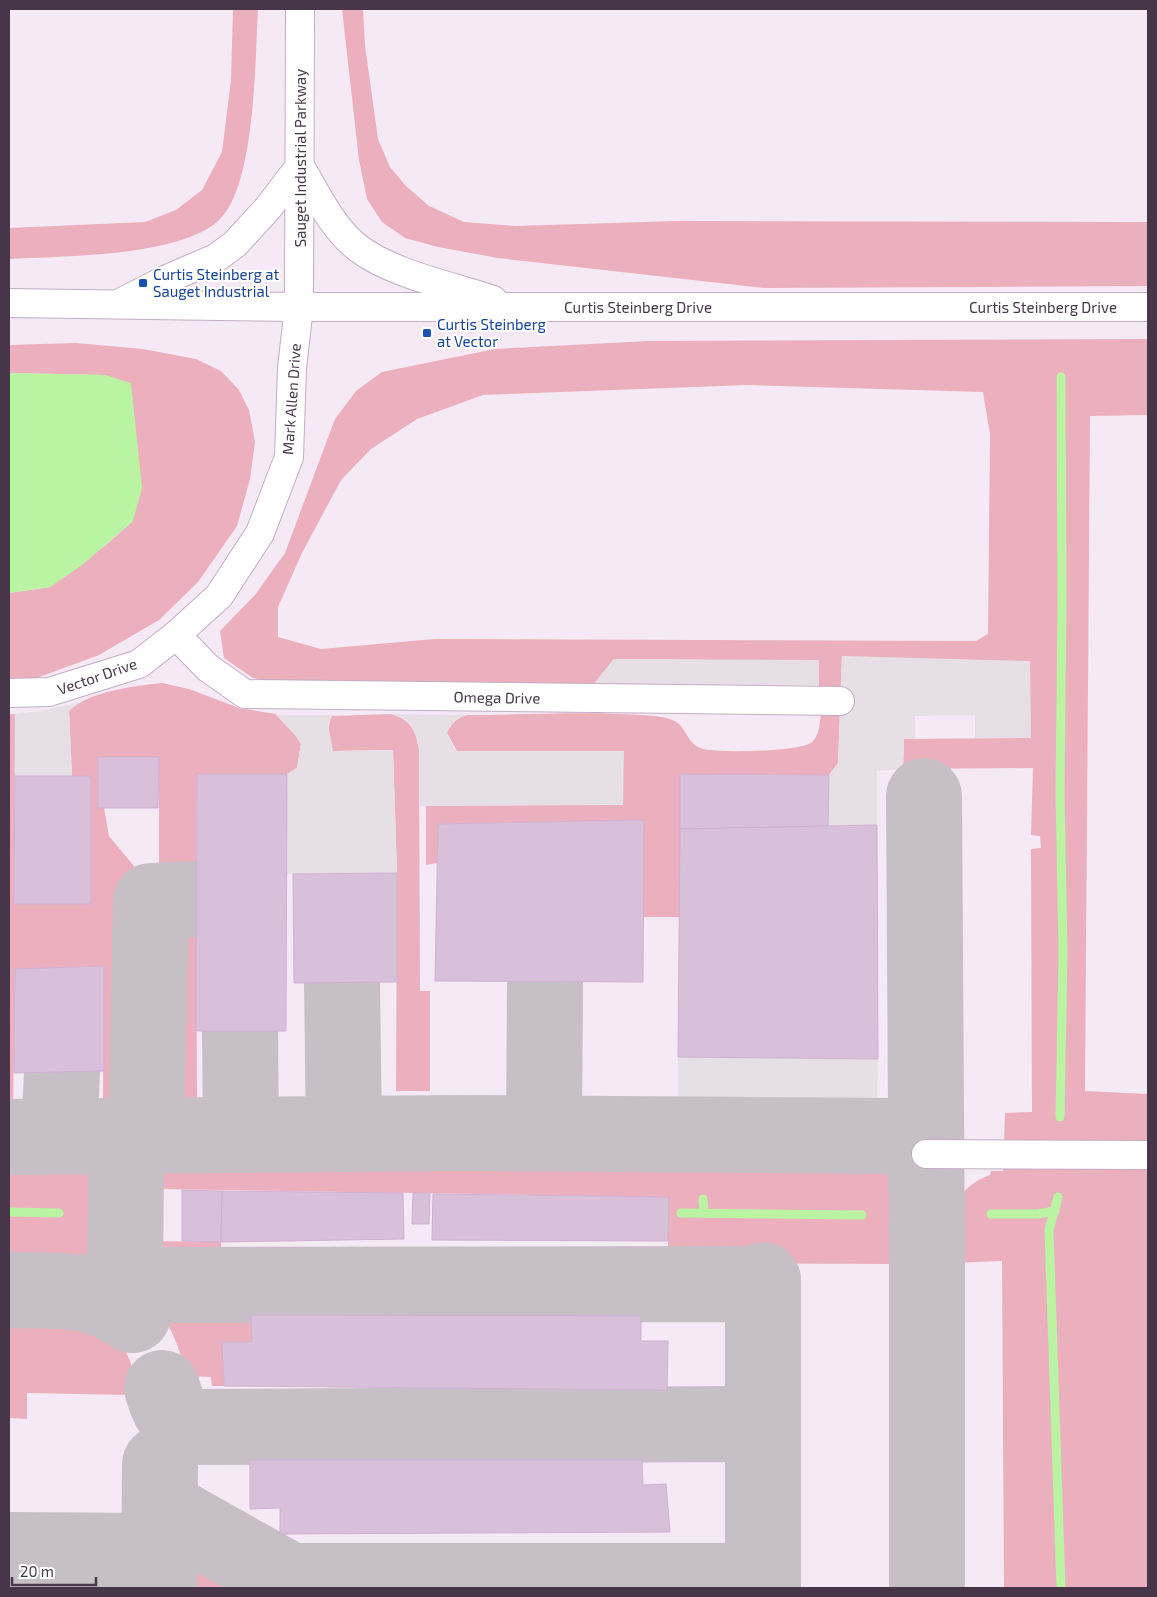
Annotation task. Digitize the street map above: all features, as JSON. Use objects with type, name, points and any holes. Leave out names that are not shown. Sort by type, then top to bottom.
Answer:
[{"type":"street","name":"Sauget Industrial Parkway","points":[[299,308],[300,9]]},
{"type":"street","points":[[118,304],[167,278],[216,258],[235,244],[268,208],[300,166],[331,217],[356,247],[385,265],[517,308]]},
{"type":"street","name":"Curtis Steinberg Drive","points":[[9,303],[299,308],[1148,307]]},
{"type":"street","name":"Mark Allen Drive","points":[[176,635],[219,596],[260,533],[289,457],[292,368],[299,308]]},
{"type":"street","name":"Vector Drive","points":[[9,693],[49,692],[139,664],[176,635]]},
{"type":"street","name":"Omega Drive","points":[[176,635],[208,668],[245,694],[840,701]]},
{"type":"street","points":[[926,1154],[1148,1155]]},
{"type":"shaded area","points":[[233,9],[258,9],[254,89],[247,153],[240,181],[231,204],[218,221],[200,233],[176,242],[148,248],[88,255],[9,259],[9,228],[145,222],[176,210],[202,190],[222,152],[231,80]]},
{"type":"shaded area","points":[[342,9],[363,9],[365,46],[378,139],[390,167],[406,186],[429,206],[464,222],[515,226],[677,221],[1148,222],[1148,286],[764,288],[498,258],[438,247],[405,238],[382,222],[367,199],[359,160]]},
{"type":"shaded area","points":[[1148,339],[1148,415],[1090,416],[1085,1091],[1148,1094],[1148,1144],[1004,1143],[1005,1113],[1032,1112],[1031,849],[1041,848],[1040,836],[1031,835],[1033,768],[903,769],[904,739],[1031,738],[842,656],[841,692],[819,691],[819,661],[614,659],[593,685],[285,684],[253,678],[224,658],[220,631],[255,595],[285,553],[335,419],[356,391],[382,372],[495,349],[649,341]],"holes":[[[747,385],[983,392],[990,434],[988,634],[976,641],[435,639],[321,649],[278,637],[278,607],[302,553],[341,480],[371,449],[417,419],[483,395]]]},
{"type":"shaded area","points":[[76,343],[143,349],[196,359],[221,371],[239,390],[249,410],[255,442],[250,479],[237,526],[198,582],[159,620],[99,655],[23,683],[9,683],[9,593],[50,587],[106,545],[133,521],[105,375],[9,373],[9,345]]},
{"type":"shaded area","points":[[9,373],[105,375],[131,383],[142,488],[133,521],[82,565],[50,587],[9,593]]},
{"type":"shaded area","points":[[842,656],[1030,661],[1031,738],[975,738],[975,715],[915,716],[915,739],[904,739],[903,769],[877,771],[877,825],[828,826],[829,775],[838,763]]},
{"type":"shaded area","points":[[614,659],[819,660],[819,685],[593,685]]},
{"type":"shaded area","points":[[162,683],[189,689],[239,708],[276,714],[301,744],[297,768],[287,774],[197,774],[196,872],[159,874],[159,757],[98,757],[98,808],[104,808],[109,836],[139,872],[140,1102],[103,1104],[104,966],[15,969],[13,1114],[9,1114],[9,714],[15,714],[14,904],[90,904],[91,776],[72,776],[69,711],[78,704],[100,694]]},
{"type":"shaded area","points":[[78,703],[69,711],[72,776],[15,776],[15,714]]},
{"type":"shaded area","points":[[840,710],[838,763],[829,775],[680,775],[680,917],[643,917],[643,820],[438,824],[437,863],[426,865],[426,806],[623,804],[623,751],[457,751],[447,733],[450,726],[463,716],[576,713],[656,716],[673,720],[681,726],[692,742],[703,749],[742,751],[777,750],[805,745],[812,742],[817,736],[821,711]]},
{"type":"shaded area","points":[[391,714],[398,716],[408,723],[414,731],[419,750],[420,991],[430,991],[430,1091],[396,1091],[397,873],[393,750],[332,751],[329,734],[332,716]]},
{"type":"shaded area","points":[[391,714],[467,715],[458,718],[450,725],[447,733],[457,751],[624,751],[623,805],[420,806],[419,750],[416,735],[412,725],[402,717]]},
{"type":"shaded area","points":[[276,715],[339,715],[332,716],[328,724],[333,751],[393,750],[397,873],[287,874],[287,774],[297,768],[301,744]]},
{"type":"shaded area","points":[[196,924],[197,1101],[160,1102],[161,927]]},
{"type":"shaded area","points":[[678,1057],[878,1059],[877,1114],[678,1114]]},
{"type":"shaded area","points":[[9,1158],[39,1158],[92,1167],[106,1212],[107,1265],[9,1265]]},
{"type":"shaded area","points":[[1004,1167],[1148,1167],[1148,1588],[1004,1588],[1002,1261],[950,1263],[950,1217],[954,1216],[958,1201],[970,1186],[990,1175],[991,1171],[1003,1171]]},
{"type":"shaded area","points":[[805,1169],[892,1172],[900,1219],[901,1264],[668,1263],[668,1197],[157,1189],[162,1171]]},
{"type":"shaded area","points":[[149,1241],[221,1242],[221,1264],[169,1266],[150,1262]]},
{"type":"shaded area","points":[[251,1301],[252,1342],[222,1343],[224,1386],[212,1386],[211,1377],[185,1376],[181,1355],[174,1337],[165,1319],[153,1302]]},
{"type":"shaded area","points":[[9,1315],[71,1316],[91,1321],[101,1326],[118,1341],[130,1360],[134,1382],[133,1393],[130,1395],[27,1393],[27,1419],[9,1418]]},
{"type":"shaded area","points":[[184,1558],[192,1560],[247,1588],[190,1588]]},
{"type":"building","points":[[98,757],[159,757],[158,808],[98,808]]},
{"type":"building","points":[[197,774],[287,774],[286,1031],[196,1031]]},
{"type":"building","points":[[680,774],[829,775],[828,826],[680,829]]},
{"type":"building","points":[[15,776],[91,776],[91,904],[14,904]]},
{"type":"building","points":[[644,820],[643,982],[435,981],[438,824]]},
{"type":"building","points":[[877,825],[878,1059],[678,1057],[680,829]]},
{"type":"building","points":[[397,873],[397,982],[294,983],[293,874]]},
{"type":"building","points":[[104,966],[104,1071],[14,1073],[15,969]]},
{"type":"building","points":[[182,1190],[222,1191],[221,1242],[182,1241]]},
{"type":"building","points":[[222,1191],[403,1193],[404,1239],[221,1242]]},
{"type":"building","points":[[413,1193],[430,1193],[429,1224],[412,1224]]},
{"type":"building","points":[[433,1194],[669,1197],[668,1241],[432,1240]]},
{"type":"building","points":[[251,1315],[641,1316],[641,1341],[668,1341],[667,1390],[224,1386],[222,1342],[252,1342]]},
{"type":"building","points":[[250,1460],[642,1460],[643,1485],[666,1484],[670,1532],[280,1534],[280,1508],[250,1509]]},
{"type":"waterway","points":[[1060,1117],[1063,952],[1060,792],[1062,602],[1061,377]]},
{"type":"waterway","points":[[1058,1197],[1049,1230],[1061,1588]]},
{"type":"waterway","points":[[703,1199],[704,1213]]},
{"type":"waterway","points":[[991,1214],[1037,1214],[1055,1211]]},
{"type":"waterway","points":[[9,1212],[59,1213]]},
{"type":"waterway","points":[[681,1213],[862,1215]]},
{"type":"taxiway","points":[[924,796],[927,1588]]},
{"type":"taxiway","points":[[146,1136],[151,901],[196,899]]},
{"type":"taxiway","points":[[544,1133],[545,981]]},
{"type":"taxiway","points":[[342,983],[344,1134]]},
{"type":"taxiway","points":[[240,1031],[241,1135]]},
{"type":"taxiway","points":[[59,1136],[62,1072]]},
{"type":"taxiway","points":[[9,1137],[456,1133],[897,1136],[914,1147],[926,1167]]},
{"type":"taxiway","points":[[89,1136],[102,1140],[117,1149],[126,1166],[125,1287],[128,1303],[133,1315]]},
{"type":"taxiway","points":[[763,1280],[763,1588]]},
{"type":"taxiway","points":[[85,1292],[151,1285],[740,1284],[751,1287],[762,1304]]},
{"type":"taxiway","points":[[9,1290],[58,1291],[88,1295],[103,1299],[132,1315]]},
{"type":"taxiway","points":[[162,1388],[175,1416],[193,1427],[733,1424],[750,1432],[763,1447]]},
{"type":"taxiway","points":[[159,1588],[160,1464]]},
{"type":"taxiway","points":[[160,1508],[290,1581],[730,1581],[746,1588]]},
{"type":"taxiway","points":[[9,1550],[159,1551]]},
{"type":"place","name":"Curtis Steinberg at Sauget Industrial","points":[[143,283]]},
{"type":"place","name":"Curtis Steinberg at Vector","points":[[427,333]]}]
